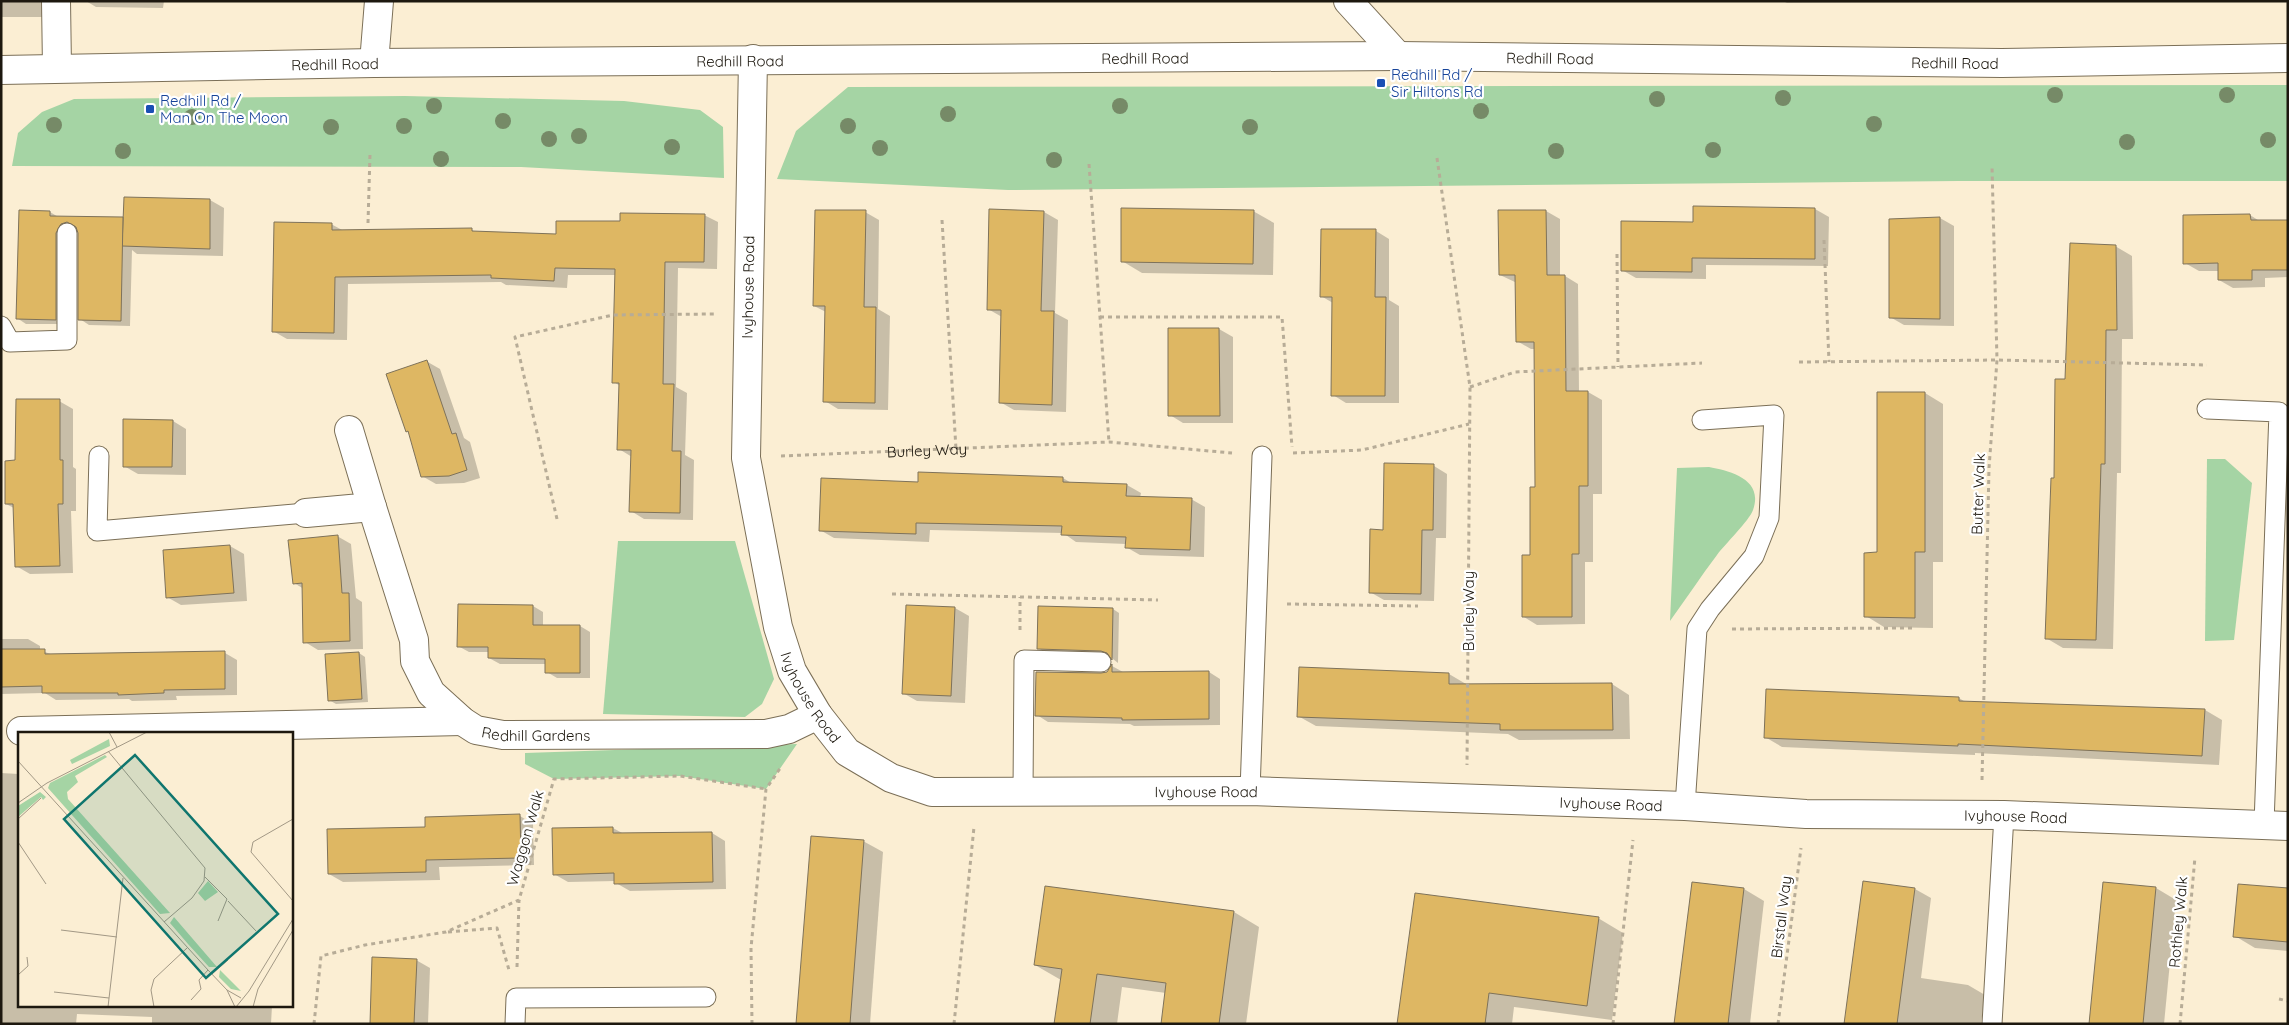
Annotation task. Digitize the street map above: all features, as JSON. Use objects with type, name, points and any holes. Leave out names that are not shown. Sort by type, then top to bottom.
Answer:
[{"type":"street","points":[[56,1],[57,68]]},
{"type":"street","points":[[374,62],[379,1]]},
{"type":"street","points":[[1348,1],[1398,56]]},
{"type":"street","name":"Redhill Road","points":[[1,70],[374,62],[753,59],[1398,56],[2002,63],[2288,58]]},
{"type":"street","name":"Ivyhouse Road","points":[[753,59],[746,458],[778,626],[792,671],[818,715],[847,752],[891,778],[932,792],[1250,791],[1637,804],[1806,814],[2004,815],[2276,825]]},
{"type":"street","name":"Redhill Gardens","points":[[349,430],[414,640],[415,661],[431,693],[462,721],[476,730],[503,735],[766,734],[789,728],[818,715]]},
{"type":"street","points":[[306,513],[372,507]]},
{"type":"street","points":[[21,731],[462,721]]},
{"type":"lane","points":[[1,326],[10,342],[66,340],[67,233]]},
{"type":"lane","points":[[2207,409],[2279,412],[2276,825]]},
{"type":"lane","points":[[1685,806],[1697,628],[1710,609],[1754,556],[1768,518],[1774,415],[1702,420]]},
{"type":"lane","points":[[99,456],[97,531],[306,513]]},
{"type":"lane","points":[[1250,791],[1262,456]]},
{"type":"lane","points":[[1024,792],[1024,660],[1101,662]]},
{"type":"lane","points":[[1992,1024],[2004,815]]},
{"type":"lane","points":[[515,1024],[516,998],[706,997]]},
{"type":"path","points":[[368,223],[370,154]]},
{"type":"path","name":"Burley Way","points":[[1437,158],[1470,387],[1467,799]]},
{"type":"path","points":[[1089,164],[1109,442]]},
{"type":"path","name":"Butter Walk","points":[[1992,166],[1997,360],[1989,468],[1982,791],[2004,815]]},
{"type":"path","points":[[942,220],[956,449]]},
{"type":"path","points":[[1824,240],[1829,362]]},
{"type":"path","points":[[1617,254],[1618,367]]},
{"type":"path","points":[[557,519],[515,337],[613,315],[748,314]]},
{"type":"path","points":[[1100,317],[1282,317],[1293,453]]},
{"type":"path","points":[[1799,362],[1997,360],[2207,365]]},
{"type":"path","points":[[1470,387],[1515,372],[1702,363]]},
{"type":"path","name":"Burley Way","points":[[746,458],[1109,442],[1262,456],[1362,450],[1469,424]]},
{"type":"path","points":[[892,594],[1158,600]]},
{"type":"path","points":[[1257,603],[1418,606]]},
{"type":"path","points":[[1697,628],[1912,628]]},
{"type":"path","points":[[752,1024],[751,948],[766,789],[781,766]]},
{"type":"path","name":"Waggon Walk","points":[[314,1024],[321,956],[364,945],[446,932],[519,900],[554,779],[680,776],[766,789]]},
{"type":"path","points":[[954,1024],[977,792]]},
{"type":"path","points":[[1613,1024],[1637,804]]},
{"type":"path","name":"Birstall Way","points":[[1778,1024],[1806,814]]},
{"type":"path","name":"Rothley Walk","points":[[2180,1024],[2199,822]]},
{"type":"path","points":[[516,998],[519,900]]},
{"type":"path","points":[[446,932],[497,928],[516,998]]},
{"type":"path","points":[[2279,999],[2288,1001]]},
{"type":"green space","points":[[2288,85],[2288,181],[1958,181],[1008,190],[777,179],[796,131],[848,87]]},
{"type":"green space","points":[[405,96],[624,101],[700,110],[723,127],[724,178],[521,167],[12,166],[18,133],[42,112],[74,99]]},
{"type":"green space","points":[[2207,459],[2225,459],[2252,483],[2234,640],[2205,641]]},
{"type":"green space","points":[[1709,467],[1743,478],[1754,491],[1753,510],[1751,515],[1711,563],[1670,621],[1677,468]]},
{"type":"green space","points":[[618,541],[735,541],[774,679],[762,704],[745,717],[603,714]]},
{"type":"green space","points":[[797,744],[766,789],[680,776],[554,779],[525,764],[525,753]]},
{"type":"building","points":[[124,197],[210,199],[210,249],[122,246]]},
{"type":"building","points":[[1693,206],[1815,208],[1815,259],[1692,258],[1692,272],[1621,271],[1621,221],[1693,222]]},
{"type":"building","points":[[1121,208],[1254,210],[1253,264],[1121,262]]},
{"type":"building","points":[[989,209],[1044,211],[1041,311],[1054,311],[1052,405],[999,403],[1001,310],[987,310]]},
{"type":"building","points":[[19,210],[50,211],[50,216],[123,217],[121,321],[78,320],[78,233],[76,227],[67,222],[61,224],[56,233],[56,320],[16,319]]},
{"type":"building","points":[[815,210],[866,210],[864,307],[876,307],[875,403],[823,402],[825,306],[813,306]]},
{"type":"building","points":[[1498,210],[1546,210],[1547,275],[1565,275],[1566,391],[1588,391],[1588,486],[1579,486],[1579,554],[1572,554],[1572,617],[1522,617],[1522,555],[1530,555],[1530,487],[1535,487],[1534,342],[1516,342],[1515,275],[1499,275]]},
{"type":"building","points":[[620,213],[705,214],[704,262],[665,262],[663,384],[674,384],[672,451],[681,451],[680,513],[629,512],[631,450],[617,450],[619,383],[612,383],[615,269],[555,268],[554,281],[491,278],[491,275],[335,277],[334,333],[272,332],[274,222],[332,223],[332,230],[472,228],[472,231],[556,234],[556,221],[620,221]]},
{"type":"building","points":[[2250,214],[2251,220],[2288,220],[2288,270],[2252,270],[2252,280],[2218,280],[2218,263],[2183,264],[2183,215]]},
{"type":"building","points":[[1940,217],[1940,319],[1889,318],[1889,219]]},
{"type":"building","points":[[1321,229],[1376,229],[1375,297],[1386,297],[1385,396],[1331,396],[1332,297],[1320,297]]},
{"type":"building","points":[[2070,243],[2116,245],[2117,330],[2106,330],[2105,464],[2101,464],[2096,640],[2045,639],[2051,478],[2054,478],[2055,379],[2065,379]]},
{"type":"building","points":[[1168,328],[1219,328],[1220,416],[1168,416]]},
{"type":"building","points":[[427,360],[452,434],[456,433],[467,470],[449,476],[421,477],[408,431],[406,432],[386,374]]},
{"type":"building","points":[[1877,392],[1925,392],[1925,552],[1915,552],[1915,618],[1864,617],[1864,553],[1877,552]]},
{"type":"building","points":[[16,399],[60,399],[60,460],[63,460],[63,504],[58,504],[60,566],[15,567],[13,504],[5,504],[5,461],[15,460]]},
{"type":"building","points":[[123,419],[173,420],[172,467],[123,467]]},
{"type":"building","points":[[1384,463],[1434,464],[1433,530],[1422,530],[1421,594],[1369,593],[1370,529],[1383,530]]},
{"type":"building","points":[[918,472],[1063,477],[1063,482],[1127,484],[1126,496],[1192,498],[1190,550],[1125,548],[1126,537],[1061,535],[1062,526],[916,523],[916,534],[819,531],[821,478],[918,482]]},
{"type":"building","points":[[338,535],[342,593],[349,593],[350,641],[303,643],[302,583],[293,584],[288,540]]},
{"type":"building","points":[[230,545],[234,593],[166,598],[163,550]]},
{"type":"building","points":[[458,604],[533,605],[533,625],[580,625],[580,673],[545,673],[545,659],[488,658],[488,647],[457,647]]},
{"type":"building","points":[[906,605],[955,607],[951,696],[902,694]]},
{"type":"building","points":[[1038,606],[1113,608],[1112,660],[1107,653],[1101,651],[1037,649]]},
{"type":"building","points":[[1,649],[45,649],[45,654],[225,651],[225,689],[164,690],[164,693],[118,695],[118,693],[42,693],[42,686],[1,687]]},
{"type":"building","points":[[359,652],[362,699],[328,701],[325,654]]},
{"type":"building","points":[[1112,664],[1112,672],[1209,671],[1209,719],[1122,720],[1122,718],[1035,716],[1036,672],[1101,673],[1107,672]]},
{"type":"building","points":[[1299,667],[1449,673],[1449,684],[1612,683],[1613,730],[1500,730],[1500,724],[1297,717]]},
{"type":"building","points":[[1766,689],[1959,697],[1959,701],[2205,709],[2202,756],[1958,744],[1958,746],[1764,738]]},
{"type":"building","points":[[520,814],[521,858],[426,860],[426,872],[328,874],[327,829],[425,827],[425,817]]},
{"type":"building","points":[[613,827],[613,833],[712,832],[713,882],[614,884],[614,873],[553,875],[552,828]]},
{"type":"building","points":[[811,836],[864,840],[850,1024],[796,1024]]},
{"type":"building","points":[[1863,881],[1915,888],[1897,1024],[1844,1024]]},
{"type":"building","points":[[1692,882],[1744,888],[1728,1024],[1674,1024]]},
{"type":"building","points":[[2103,882],[2156,887],[2143,1024],[2089,1024]]},
{"type":"building","points":[[2238,884],[2288,888],[2288,942],[2233,937]]},
{"type":"building","points":[[1045,886],[1234,911],[1219,1024],[1161,1024],[1166,983],[1097,974],[1090,1024],[1054,1024],[1062,969],[1034,965]]},
{"type":"building","points":[[1415,893],[1599,917],[1587,1006],[1489,993],[1485,1024],[1397,1024]]},
{"type":"building","points":[[372,957],[417,959],[414,1024],[370,1024]]},
{"type":"place","name":"Redhill Rd / Sir Hiltons Rd","points":[[1381,83]]},
{"type":"place","name":"Redhill Rd / Man On The Moon","points":[[150,109]]}]
